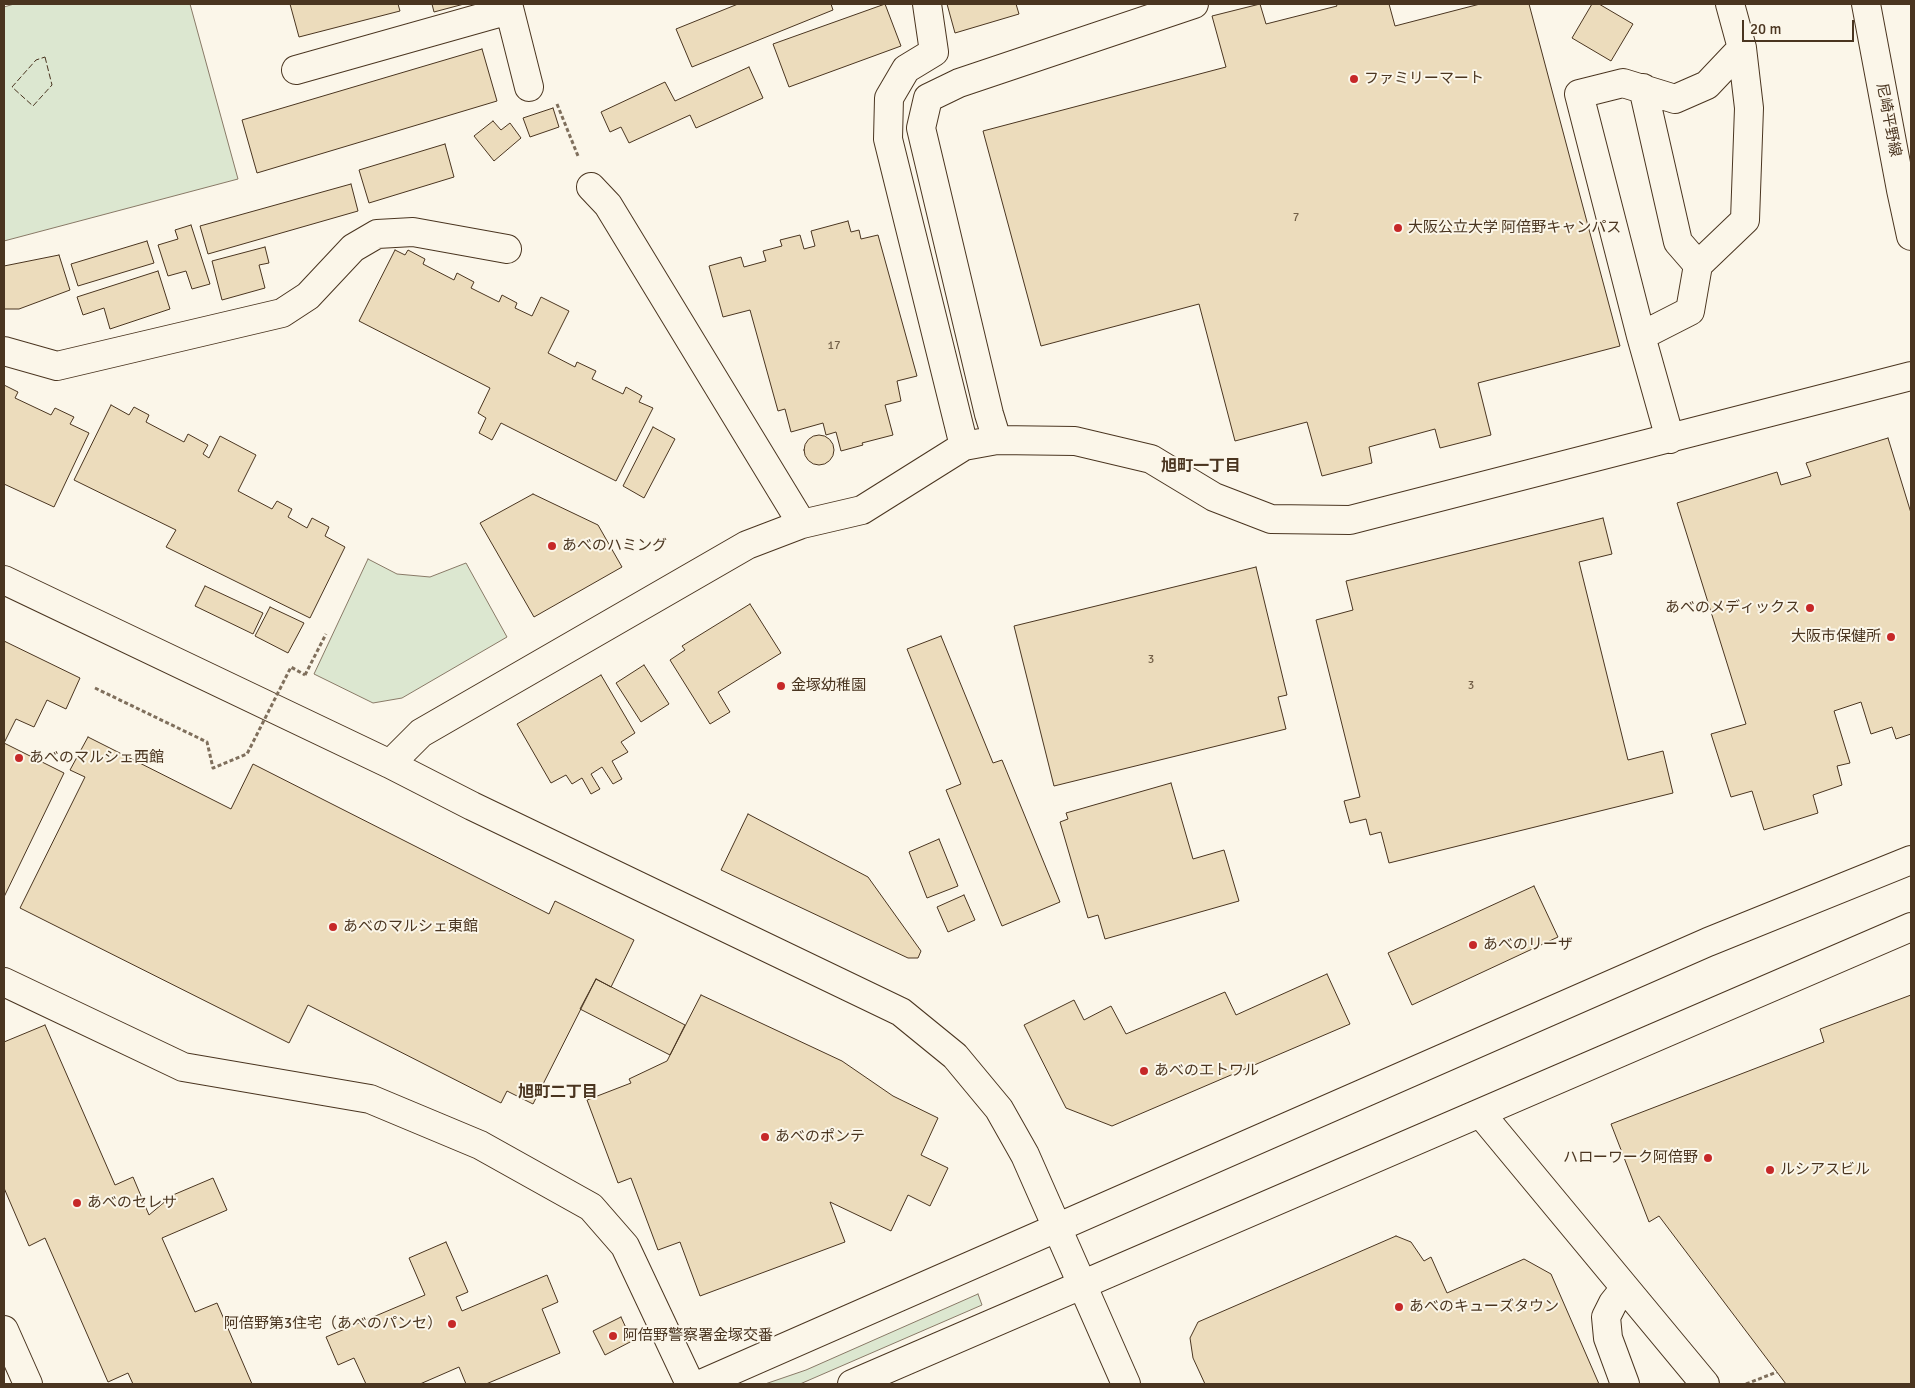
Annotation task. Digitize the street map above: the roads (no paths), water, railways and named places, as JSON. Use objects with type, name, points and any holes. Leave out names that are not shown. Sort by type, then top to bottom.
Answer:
[{"type":"street","points":[[928,4],[934,52],[906,70],[889,98],[888,139],[964,446]]},
{"type":"street","points":[[997,440],[920,128],[928,98],[959,83],[1194,4]]},
{"type":"street","points":[[1641,336],[1690,311],[1698,265],[1745,220],[1749,108],[1742,48],[1730,4]]},
{"type":"street","name":"尼崎平野線","points":[[1866,4],[1911,236]]},
{"type":"street","points":[[296,70],[509,7],[529,88]]},
{"type":"street","points":[[1670,439],[1641,336],[1579,94],[1623,83],[1675,99],[1707,85],[1742,48]]},
{"type":"street","points":[[1644,88],[1678,242],[1698,265]]},
{"type":"street","points":[[591,187],[608,205],[802,524]]},
{"type":"street","points":[[4,351],[57,366],[282,313],[308,296],[352,248],[377,234],[413,232],[507,249]]},
{"type":"street","points":[[390,764],[421,733],[747,545],[802,524],[862,510],[964,446],[997,440],[1074,441],[1152,459],[1214,497],[1271,519],[1350,520],[1911,376]]},
{"type":"street","points":[[4,580],[390,764],[472,806],[901,1012],[955,1056],[999,1109],[1025,1155],[1126,1384]]},
{"type":"street","points":[[701,1384],[1708,942],[1911,860]]},
{"type":"street","points":[[852,1384],[1911,927]]},
{"type":"street","points":[[4,982],[183,1067],[370,1099],[480,1145],[591,1206],[625,1246],[690,1384]]},
{"type":"street","points":[[1481,1114],[1705,1384]]},
{"type":"street","points":[[1624,1288],[1606,1317],[1608,1338],[1625,1384]]},
{"type":"street","points":[[4,1330],[28,1384]]},
{"type":"place","name":"ファミリーマート","points":[[1354,79]]},
{"type":"place","name":"大阪公立大学 阿倍野キャンパス","points":[[1398,228]]},
{"type":"place","name":"あべのハミング","points":[[552,546]]},
{"type":"place","name":"あべのメディックス","points":[[1810,608]]},
{"type":"place","name":"大阪市保健所","points":[[1891,637]]},
{"type":"place","name":"金塚幼稚園","points":[[781,686]]},
{"type":"place","name":"あべのマルシェ西館","points":[[19,758]]},
{"type":"place","name":"あべのマルシェ東館","points":[[333,927]]},
{"type":"place","name":"あべのリーザ","points":[[1473,945]]},
{"type":"place","name":"あべのエトワル","points":[[1144,1071]]},
{"type":"place","name":"あべのポンテ","points":[[765,1137]]},
{"type":"place","name":"ハローワーク阿倍野","points":[[1708,1158]]},
{"type":"place","name":"ルシアスビル","points":[[1770,1170]]},
{"type":"place","name":"あべのセレサ","points":[[77,1203]]},
{"type":"place","name":"あべのキューズタウン","points":[[1399,1307]]},
{"type":"place","name":"阿倍野第3住宅（あべのパンセ）","points":[[452,1324]]},
{"type":"place","name":"阿倍野警察署金塚交番","points":[[613,1336]]},
{"type":"district","name":"旭町一丁目","points":[[1201,467]]},
{"type":"district","name":"旭町二丁目","points":[[558,1093]]}]
